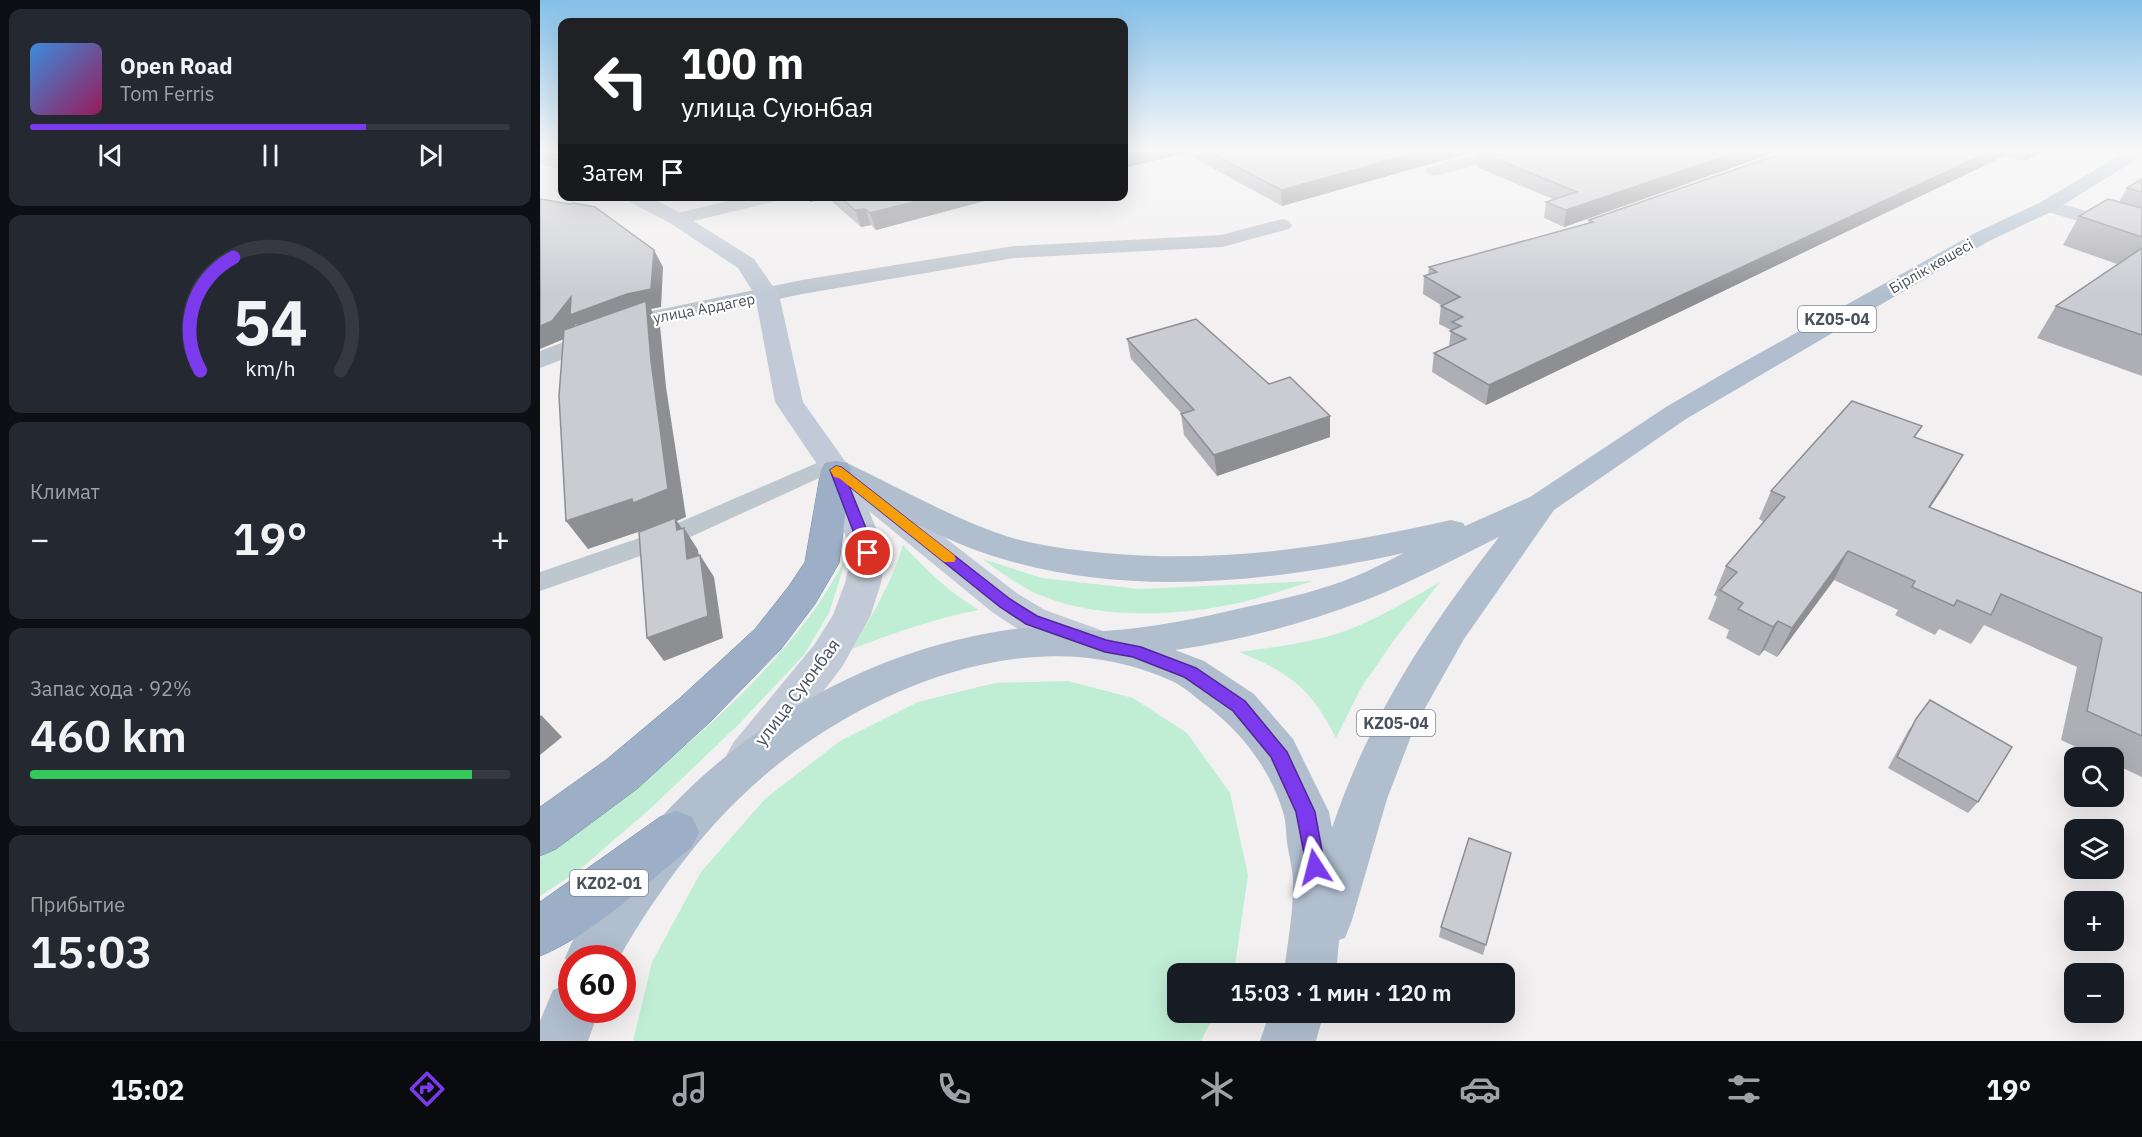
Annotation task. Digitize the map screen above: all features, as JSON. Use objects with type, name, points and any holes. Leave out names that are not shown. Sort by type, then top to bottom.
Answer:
[{"type":"highway","points":[[540,834],[622,774],[695,711],[768,639],[802,595],[822,562],[835,466]]},
{"type":"highway","name":"KZ02-01","points":[[540,931],[564,916],[676,832]]},
{"type":"main road","name":"Бірлік көшесі","points":[[1541,504],[1676,413],[1982,237],[2062,198]]},
{"type":"main road","name":"улица Суюнбая","points":[[643,201],[677,219],[746,264],[766,295],[789,402],[835,466],[868,553],[863,582],[851,617],[828,656],[732,776]]},
{"type":"main road","points":[[835,466],[980,539],[1036,556],[1140,569],[1189,571],[1246,569],[1301,562],[1371,550],[1450,532],[1541,504]]},
{"type":"main road","points":[[835,466],[1005,603],[1032,620],[1105,646]]},
{"type":"main road","name":"KZ05-04","points":[[1105,646],[1197,633],[1310,606],[1356,590],[1541,504]]},
{"type":"main road","name":"KZ05-04","points":[[1313,963],[1379,759],[1406,702],[1466,606],[1541,504]]},
{"type":"main road","name":"KZ05-04","points":[[599,945],[630,892],[676,832],[732,776],[811,718],[871,685],[941,658],[1009,644],[1074,642],[1135,651],[1190,672],[1239,706],[1278,752],[1306,812],[1318,886],[1309,963]]},
{"type":"main road","points":[[560,1041],[567,1023]]},
{"type":"main road","name":"KZ05-04","points":[[1288,1041],[1294,1023]]},
{"type":"street","points":[[677,219],[753,201]]},
{"type":"street","points":[[2048,206],[2142,234]]},
{"type":"street","name":"улица Ардагер","points":[[540,360],[647,319],[954,260],[1014,252],[1222,241],[1282,225]]},
{"type":"lane","points":[[540,582],[666,538],[835,466]]},
{"type":"green space","points":[[903,545],[939,580],[979,610],[931,622],[852,649],[887,586]]},
{"type":"green space","points":[[846,559],[829,613],[804,655],[738,725],[651,808],[578,871],[540,896],[540,858],[684,747],[750,686],[809,617]]},
{"type":"green space","points":[[983,559],[1042,578],[1139,589],[1313,581],[1254,599],[1212,608],[1164,613],[1114,612],[1067,604],[1045,597],[1013,580]]},
{"type":"green space","points":[[1440,582],[1394,640],[1361,688],[1336,738],[1318,707],[1298,684],[1272,667],[1239,652],[1306,642],[1345,631],[1382,615]]},
{"type":"green space","points":[[1068,681],[1133,698],[1187,733],[1230,793],[1248,875],[1235,963],[1167,963],[1167,1023],[1210,1023],[1201,1041],[633,1041],[652,962],[701,872],[766,798],[840,741],[918,702],[995,683]]},
{"type":"building","points":[[1560,198],[1603,198],[1566,210],[1546,202]]},
{"type":"building","points":[[1654,198],[1891,198],[1489,385],[1434,353],[1466,339],[1450,331],[1461,326],[1452,322],[1463,317],[1441,306],[1460,297],[1424,276],[1437,272],[1429,267],[1593,222],[1589,220]]},
{"type":"building","points":[[540,199],[595,207],[654,250],[651,289],[627,294],[570,315],[571,297],[552,321],[540,326]]},
{"type":"building","points":[[2108,199],[2142,208],[2142,237],[2079,216]]},
{"type":"building","points":[[845,201],[917,201],[870,213],[865,209],[855,210]]},
{"type":"building","points":[[2142,248],[2142,335],[2056,306]]},
{"type":"building","points":[[646,301],[651,361],[668,489],[633,503],[632,499],[566,521],[559,396],[564,330]]},
{"type":"building","points":[[1196,319],[1269,384],[1290,377],[1330,416],[1214,455],[1181,414],[1194,410],[1127,339]]},
{"type":"building","points":[[1852,401],[1922,426],[1914,437],[1963,455],[1929,507],[2142,593],[2142,736],[2087,711],[2102,638],[2001,594],[1991,615],[1957,600],[1954,606],[1912,587],[1915,581],[1848,551],[1792,628],[1778,621],[1773,627],[1738,609],[1743,603],[1720,590],[1737,572],[1726,566],[1785,497],[1771,491]]},
{"type":"building","points":[[675,518],[677,530],[684,528],[687,559],[700,555],[708,616],[647,638],[639,532]]},
{"type":"building","points":[[1930,700],[2012,747],[1978,802],[1897,757],[1916,719]]},
{"type":"building","points":[[1469,838],[1511,853],[1486,945],[1441,927]]},
{"type":"slow traffic","points":[[838,475],[836,470],[949,559]]},
{"type":"route","points":[[868,553],[836,470],[1005,603],[1032,620],[1105,646],[1135,651],[1190,672],[1239,706],[1278,752],[1306,812],[1315,867]]}]
